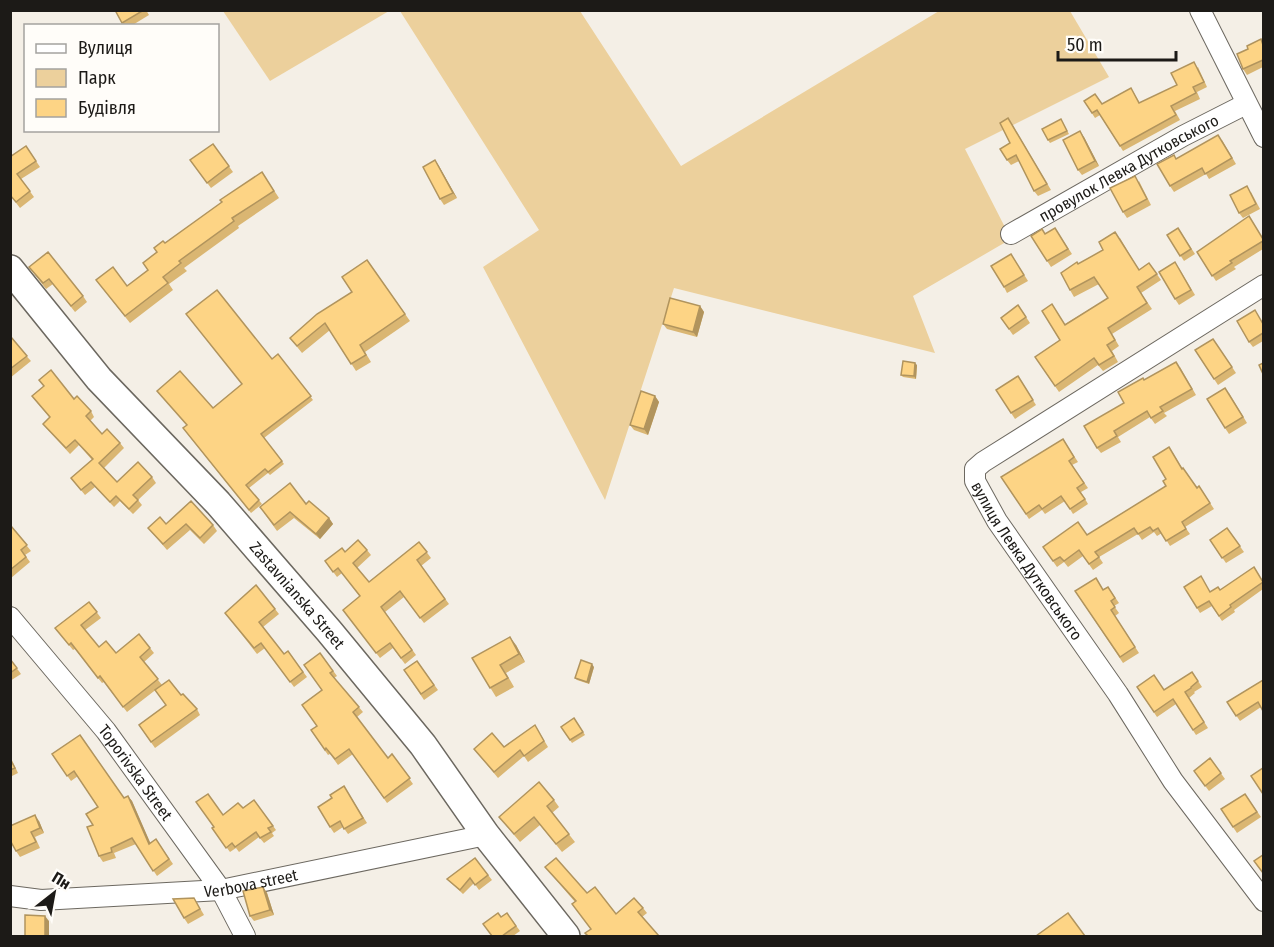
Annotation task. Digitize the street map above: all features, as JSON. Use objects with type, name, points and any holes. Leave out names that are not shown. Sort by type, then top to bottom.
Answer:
[{"type":"street","points":[[1200,10],[1263,137]]},
{"type":"street","name":"провулок Левка Дутковського","points":[[1011,234],[1183,136],[1246,104]]},
{"type":"street","name":"Zastavnianska Street","points":[[10,269],[99,379],[218,503],[336,640],[423,745],[486,835],[566,936]]},
{"type":"street","name":"вулиця Левка Дутковського","points":[[1263,285],[975,469],[975,481],[997,521],[1118,694],[1173,781],[1263,901]]},
{"type":"street","name":"Toporivska Street","points":[[10,617],[106,731],[222,890],[245,936]]},
{"type":"street","name":"Verbova street","points":[[10,896],[41,900],[222,890],[486,835]]},
{"type":"green space","points":[[223,11],[389,11],[270,81]]},
{"type":"green space","points":[[400,11],[580,11],[681,166],[939,11],[1070,11],[1109,77],[965,149],[1011,239],[913,296],[935,353],[674,288],[605,500],[483,267],[539,230]]},
{"type":"building","points":[[115,10],[144,10],[122,23]]},
{"type":"building","points":[[1261,39],[1263,60],[1243,69],[1237,54]]},
{"type":"building","points":[[1194,62],[1204,82],[1193,87],[1196,93],[1171,106],[1176,115],[1120,146],[1097,110],[1092,113],[1084,101],[1095,94],[1102,104],[1131,88],[1139,103],[1177,85],[1171,73]]},
{"type":"building","points":[[1008,118],[1047,184],[1034,191],[1016,155],[1007,160],[1000,149],[1010,143],[1000,123]]},
{"type":"building","points":[[1061,119],[1067,131],[1048,140],[1042,129]]},
{"type":"building","points":[[1080,131],[1095,161],[1078,170],[1063,140]]},
{"type":"building","points":[[1218,135],[1232,158],[1205,174],[1202,168],[1170,186],[1157,164],[1174,155],[1176,159]]},
{"type":"building","points":[[213,144],[229,166],[207,183],[190,160]]},
{"type":"building","points":[[26,146],[36,161],[17,174],[30,191],[16,202],[10,195],[10,157]]},
{"type":"building","points":[[435,160],[453,193],[440,199],[423,167]]},
{"type":"building","points":[[262,172],[274,191],[232,218],[234,221],[179,261],[181,263],[163,277],[168,283],[125,316],[96,280],[113,267],[127,286],[148,270],[143,263],[157,252],[154,248],[163,241],[165,243],[222,202],[220,200]]},
{"type":"building","points":[[1135,176],[1147,199],[1123,212],[1110,188]]},
{"type":"building","points":[[1247,186],[1256,204],[1239,213],[1230,195]]},
{"type":"building","points":[[1249,216],[1263,241],[1230,261],[1232,263],[1212,276],[1197,252]]},
{"type":"building","points":[[1055,228],[1068,249],[1047,261],[1031,236],[1042,229],[1045,234]]},
{"type":"building","points":[[1178,228],[1191,249],[1180,256],[1167,235]]},
{"type":"building","points":[[1115,232],[1139,270],[1149,263],[1157,274],[1137,287],[1147,303],[1108,328],[1115,340],[1107,345],[1114,356],[1099,365],[1094,358],[1055,386],[1035,357],[1060,340],[1042,311],[1052,304],[1065,325],[1108,298],[1094,277],[1070,290],[1061,273],[1077,262],[1078,264],[1103,250],[1099,242]]},
{"type":"building","points":[[48,252],[83,296],[71,306],[49,279],[43,283],[29,267]]},
{"type":"building","points":[[1011,254],[1024,275],[1004,287],[991,266]]},
{"type":"building","points":[[367,260],[405,314],[360,345],[366,355],[351,364],[325,323],[297,346],[290,338],[317,314],[352,292],[342,277]]},
{"type":"building","points":[[1175,262],[1191,290],[1175,299],[1159,272]]},
{"type":"building","points":[[217,290],[272,359],[278,354],[311,396],[261,434],[282,461],[268,472],[265,469],[246,485],[259,500],[249,510],[183,428],[187,425],[157,391],[180,371],[213,408],[242,384],[186,314]]},
{"type":"building","points":[[670,298],[700,306],[693,332],[663,324]]},
{"type":"building","points":[[1018,305],[1026,317],[1009,329],[1001,318]]},
{"type":"building","points":[[1255,310],[1263,324],[1263,333],[1249,342],[1237,321]]},
{"type":"building","points":[[10,338],[27,356],[10,369]]},
{"type":"building","points":[[1213,339],[1232,367],[1214,379],[1195,350]]},
{"type":"building","points":[[903,361],[915,363],[914,376],[901,375]]},
{"type":"building","points":[[1176,362],[1192,389],[1160,407],[1163,411],[1151,418],[1147,411],[1114,431],[1117,436],[1097,448],[1084,426],[1124,403],[1118,392]]},
{"type":"building","points":[[51,370],[74,399],[77,396],[91,411],[86,416],[102,434],[107,429],[120,443],[99,463],[117,482],[138,462],[152,477],[133,495],[138,500],[129,509],[116,496],[110,502],[91,482],[81,490],[71,478],[93,459],[75,440],[66,448],[43,424],[50,417],[32,396],[44,386],[39,380]]},
{"type":"building","points":[[1018,376],[1033,400],[1011,413],[996,390]]},
{"type":"building","points":[[1225,388],[1243,417],[1225,428],[1207,399]]},
{"type":"building","points":[[641,391],[655,396],[644,429],[630,425]]},
{"type":"building","points":[[1063,439],[1074,457],[1069,461],[1084,483],[1077,488],[1085,499],[1070,509],[1061,496],[1042,509],[1039,505],[1026,514],[1001,477]]},
{"type":"building","points":[[1169,447],[1182,469],[1197,488],[1199,486],[1210,503],[1182,522],[1186,529],[1166,541],[1158,528],[1153,531],[1150,527],[1138,534],[1134,528],[1095,552],[1099,557],[1089,564],[1079,550],[1064,561],[1060,557],[1053,561],[1043,547],[1078,522],[1087,535],[1166,486],[1163,481],[1166,479],[1153,457]]},
{"type":"building","points":[[290,483],[306,504],[309,501],[329,518],[316,534],[290,512],[274,525],[260,507]]},
{"type":"building","points":[[191,501],[213,525],[200,538],[186,524],[163,544],[148,528],[160,517],[166,524]]},
{"type":"building","points":[[11,526],[27,545],[21,550],[26,557],[10,570]]},
{"type":"building","points":[[1227,528],[1240,546],[1222,558],[1210,540]]},
{"type":"building","points":[[358,540],[367,550],[353,563],[369,582],[419,542],[427,552],[417,560],[445,599],[420,618],[400,591],[381,607],[412,650],[401,658],[390,643],[376,653],[343,610],[360,596],[338,568],[333,572],[325,561],[342,548],[345,552]]},
{"type":"building","points":[[1254,567],[1263,582],[1230,605],[1231,607],[1219,616],[1209,601],[1197,608],[1184,587],[1201,576],[1210,592],[1218,587],[1220,590]]},
{"type":"building","points":[[1096,578],[1103,590],[1108,587],[1115,598],[1111,601],[1115,607],[1111,610],[1135,647],[1120,657],[1075,591]]},
{"type":"building","points":[[256,585],[275,609],[259,622],[284,654],[288,651],[303,672],[290,682],[261,643],[254,648],[225,613]]},
{"type":"building","points":[[89,602],[97,612],[81,625],[99,647],[106,641],[116,653],[139,634],[150,648],[140,657],[158,679],[123,707],[100,676],[98,678],[71,643],[69,645],[55,628]]},
{"type":"building","points":[[510,637],[519,654],[500,665],[508,678],[490,688],[472,658]]},
{"type":"building","points":[[320,653],[333,671],[330,673],[359,707],[353,712],[388,758],[392,754],[410,778],[384,798],[349,749],[335,759],[326,748],[325,750],[311,730],[317,726],[302,705],[322,690],[304,665]]},
{"type":"building","points":[[10,659],[17,668],[10,673]]},
{"type":"building","points":[[581,660],[592,664],[587,682],[575,678]]},
{"type":"building","points":[[417,661],[434,685],[421,694],[404,670]]},
{"type":"building","points":[[1192,672],[1198,681],[1185,692],[1204,722],[1193,730],[1173,699],[1154,712],[1137,687],[1154,675],[1164,690]]},
{"type":"building","points":[[169,680],[197,709],[151,742],[139,725],[166,705],[155,690]]},
{"type":"building","points":[[1263,680],[1263,711],[1258,702],[1236,716],[1227,702]]},
{"type":"building","points":[[574,718],[583,732],[570,740],[561,727]]},
{"type":"building","points":[[535,725],[544,741],[524,756],[520,750],[494,772],[474,749],[492,733],[504,747]]},
{"type":"building","points":[[80,735],[124,798],[128,796],[149,844],[156,839],[169,859],[153,871],[132,838],[111,848],[112,852],[99,856],[87,827],[93,825],[86,814],[98,807],[74,771],[67,776],[52,754]]},
{"type":"building","points":[[1210,758],[1221,773],[1205,786],[1194,771]]},
{"type":"building","points":[[10,759],[15,768],[10,770]]},
{"type":"building","points":[[1263,768],[1263,794],[1251,776]]},
{"type":"building","points":[[539,782],[554,800],[547,806],[569,834],[556,844],[534,817],[514,834],[499,817]]},
{"type":"building","points":[[344,786],[363,818],[344,829],[340,821],[330,827],[318,807]]},
{"type":"building","points":[[208,794],[223,815],[238,803],[243,808],[254,800],[273,826],[268,828],[271,832],[260,838],[256,832],[235,847],[232,843],[226,848],[196,802]]},
{"type":"building","points":[[1245,794],[1257,812],[1233,827],[1221,809]]},
{"type":"building","points":[[35,815],[40,828],[31,832],[36,842],[16,851],[10,840],[10,826]]},
{"type":"building","points":[[1263,855],[1263,873],[1254,861]]},
{"type":"building","points":[[475,858],[488,875],[475,885],[470,878],[460,890],[447,879]]},
{"type":"building","points":[[556,858],[587,893],[595,887],[616,914],[634,898],[643,908],[638,912],[659,936],[588,936],[585,933],[591,929],[572,904],[576,901],[545,867]]},
{"type":"building","points":[[263,887],[270,910],[250,916],[243,891]]},
{"type":"building","points":[[194,898],[200,909],[184,918],[173,899]]},
{"type":"building","points":[[498,913],[501,917],[507,913],[516,926],[502,936],[492,936],[483,924]]},
{"type":"building","points":[[1068,913],[1085,936],[1036,936]]},
{"type":"building","points":[[25,915],[45,916],[45,936],[25,936]]}]
